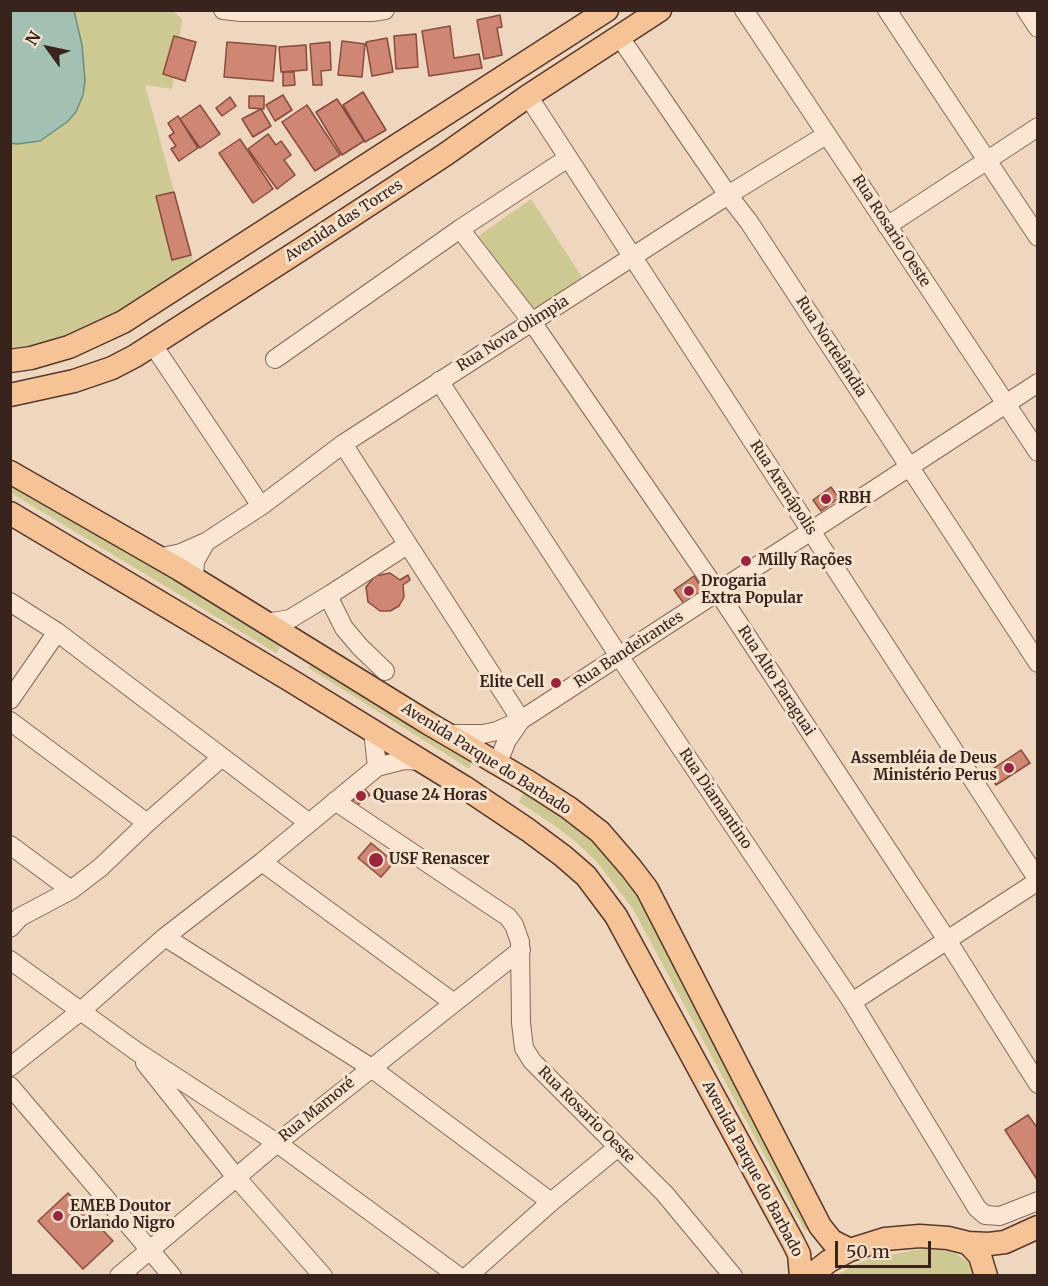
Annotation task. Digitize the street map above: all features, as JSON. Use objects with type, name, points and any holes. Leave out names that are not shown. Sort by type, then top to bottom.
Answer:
[{"type":"main road","points":[[10,361],[31,358],[69,347],[123,322],[607,10]]},
{"type":"main road","name":"Avenida das Torres","points":[[10,395],[74,381],[112,368],[153,345],[446,154],[528,96],[660,10]]},
{"type":"main road","points":[[561,41],[568,48],[571,56],[568,66],[561,74]]},
{"type":"main road","name":"Avenida Parque do Barbado","points":[[10,472],[194,578],[569,808],[600,832],[647,889],[818,1222],[832,1241],[850,1250]]},
{"type":"main road","name":"Avenida Parque do Barbado","points":[[10,513],[464,787],[528,830],[586,876],[616,916],[793,1242],[799,1254],[801,1275]]},
{"type":"main road","points":[[290,680],[290,663],[305,646]]},
{"type":"main road","points":[[464,787],[481,786],[497,765]]},
{"type":"main road","points":[[810,1275],[829,1261],[850,1250],[885,1239],[920,1236],[989,1244],[1005,1242],[1038,1227]]},
{"type":"main road","points":[[968,1243],[980,1256],[986,1275]]},
{"type":"street","points":[[223,10],[360,12],[385,10]]},
{"type":"street","name":"Rua Rosario Oeste","points":[[744,10],[1038,452]]},
{"type":"street","points":[[887,10],[1038,237]]},
{"type":"street","points":[[1026,10],[1038,28]]},
{"type":"street","name":"Rua Nortelândia","points":[[619,36],[749,222],[910,466],[1031,639],[1038,663]]},
{"type":"street","name":"Rua Arenápolis","points":[[528,96],[1038,880]]},
{"type":"street","points":[[887,226],[1038,127]]},
{"type":"street","name":"Rua Nova Olimpia","points":[[158,558],[181,554],[206,542],[261,506],[343,444],[728,195],[826,135]]},
{"type":"street","points":[[275,358],[460,229],[568,158]]},
{"type":"street","name":"Rua Alto Paraguai","points":[[460,229],[532,322],[718,592],[1038,1084]]},
{"type":"street","points":[[153,345],[261,506]]},
{"type":"street","name":"Rua Diamantino","points":[[439,381],[619,656],[852,1002],[977,1208],[989,1216],[1007,1215],[1038,1201]]},
{"type":"street","name":"Rua Bandeirantes","points":[[446,734],[483,734],[497,731],[521,720],[1038,383]]},
{"type":"street","points":[[343,444],[521,720]]},
{"type":"street","points":[[194,578],[195,561],[206,542]]},
{"type":"street","points":[[266,623],[286,620],[307,610],[407,545]]},
{"type":"street","points":[[331,594],[331,602],[344,628],[385,671]]},
{"type":"street","points":[[10,602],[57,632],[309,823]]},
{"type":"street","points":[[305,646],[300,625],[307,610]]},
{"type":"street","points":[[10,700],[57,632]]},
{"type":"street","name":"Rua Bandeirantes","points":[[497,765],[507,740],[521,720]]},
{"type":"street","points":[[10,721],[147,823]]},
{"type":"street","points":[[373,731],[377,767]]},
{"type":"street","points":[[10,928],[20,917],[71,890],[101,867],[221,758]]},
{"type":"street","points":[[10,1067],[82,1010],[165,937],[262,862],[377,767],[404,760],[420,761]]},
{"type":"street","name":"Rua Rosario Oeste","points":[[335,801],[446,877],[502,912],[514,925],[521,950],[521,1023],[525,1048],[532,1061],[665,1194],[732,1275]]},
{"type":"street","points":[[10,845],[71,890]]},
{"type":"street","points":[[262,862],[454,1003]]},
{"type":"street","points":[[852,1002],[1038,880]]},
{"type":"street","points":[[165,937],[370,1067],[551,1202]]},
{"type":"street","name":"Rua Mamoré","points":[[119,1275],[235,1176],[370,1067],[521,950]]},
{"type":"street","points":[[10,960],[136,1051],[277,1143],[458,1275]]},
{"type":"street","points":[[136,1051],[235,1176],[323,1275]]},
{"type":"street","points":[[10,1086],[172,1275]]},
{"type":"street","points":[[468,1275],[618,1147]]},
{"type":"shaded area","points":[[10,11],[173,11],[182,19],[172,89],[145,85],[195,268],[111,321],[10,357]]},
{"type":"shaded area","points":[[10,11],[74,11],[82,45],[85,81],[83,95],[76,112],[67,122],[40,141],[10,143]]},
{"type":"shaded area","points":[[531,199],[582,277],[531,312],[474,239]]},
{"type":"shaded area","points":[[12,485],[123,551],[126,549],[282,645],[276,653],[11,493]]},
{"type":"shaded area","points":[[311,666],[468,761],[471,763],[470,768],[307,667]]},
{"type":"shaded area","points":[[524,792],[592,839],[637,892],[809,1228],[805,1231],[633,909],[597,862],[576,842],[519,802]]},
{"type":"shaded area","points":[[922,1249],[955,1253],[969,1263],[977,1276],[836,1276],[872,1258]]},
{"type":"building","points":[[500,15],[502,27],[497,28],[502,55],[484,59],[477,20]]},
{"type":"building","points":[[450,26],[454,58],[479,54],[482,68],[429,76],[422,31]]},
{"type":"building","points":[[416,34],[418,67],[396,69],[394,36]]},
{"type":"building","points":[[174,36],[196,42],[185,81],[163,74]]},
{"type":"building","points":[[387,38],[393,72],[372,76],[366,42]]},
{"type":"building","points":[[342,41],[365,44],[362,77],[338,75]]},
{"type":"building","points":[[227,42],[276,46],[273,81],[224,77]]},
{"type":"building","points":[[330,42],[331,70],[321,71],[322,85],[313,85],[310,44]]},
{"type":"building","points":[[306,45],[307,70],[281,72],[279,47]]},
{"type":"building","points":[[283,72],[294,72],[295,85],[283,86]]},
{"type":"building","points":[[363,92],[386,130],[365,142],[343,105]]},
{"type":"building","points":[[283,95],[292,110],[275,121],[266,105]]},
{"type":"building","points":[[249,96],[264,96],[264,109],[249,108]]},
{"type":"building","points":[[230,97],[236,106],[222,116],[216,108]]},
{"type":"building","points":[[337,99],[364,141],[342,155],[316,112]]},
{"type":"building","points":[[200,105],[220,134],[200,148],[180,119]]},
{"type":"building","points":[[307,105],[340,155],[315,171],[282,122]]},
{"type":"building","points":[[261,109],[271,126],[253,137],[242,119]]},
{"type":"building","points":[[178,116],[198,148],[179,161],[171,149],[176,146],[169,136],[174,133],[168,123]]},
{"type":"building","points":[[268,134],[276,145],[281,141],[291,155],[284,160],[295,175],[277,189],[248,149]]},
{"type":"building","points":[[240,139],[273,189],[253,203],[219,153]]},
{"type":"building","points":[[174,192],[191,255],[172,260],[156,196]]},
{"type":"building","name":"RBH","points":[[831,487],[839,498],[821,511],[813,500]]},
{"type":"building","points":[[390,573],[400,580],[408,575],[410,580],[403,585],[404,597],[399,606],[390,611],[380,611],[368,602],[366,587],[375,576]]},
{"type":"building","name":"Drogaria Extra Popular","points":[[694,576],[704,592],[685,605],[674,590]]},
{"type":"building","name":"Assembléia de Deus Ministério Perus","points":[[1021,750],[1030,763],[996,785],[988,772]]},
{"type":"building","name":"Quase 24 Horas","points":[[363,787],[370,795],[356,806],[352,801]]},
{"type":"building","name":"USF Renascer","points":[[371,843],[394,862],[381,877],[358,858]]},
{"type":"building","points":[[1028,1115],[1038,1129],[1038,1181],[1005,1130]]},
{"type":"building","points":[[68,1193],[113,1241],[83,1269],[38,1221]]},
{"type":"place","name":"RBH","points":[[826,499]]},
{"type":"place","name":"Milly Rações","points":[[746,561]]},
{"type":"place","name":"Drogaria Extra Popular","points":[[689,591]]},
{"type":"place","name":"Elite Cell","points":[[556,683]]},
{"type":"place","name":"Assembléia de Deus Ministério Perus","points":[[1009,768]]},
{"type":"place","name":"Quase 24 Horas","points":[[361,796]]},
{"type":"place","name":"USF Renascer","points":[[376,860]]},
{"type":"place","name":"EMEB Doutor Orlando Nigro","points":[[58,1216]]}]
